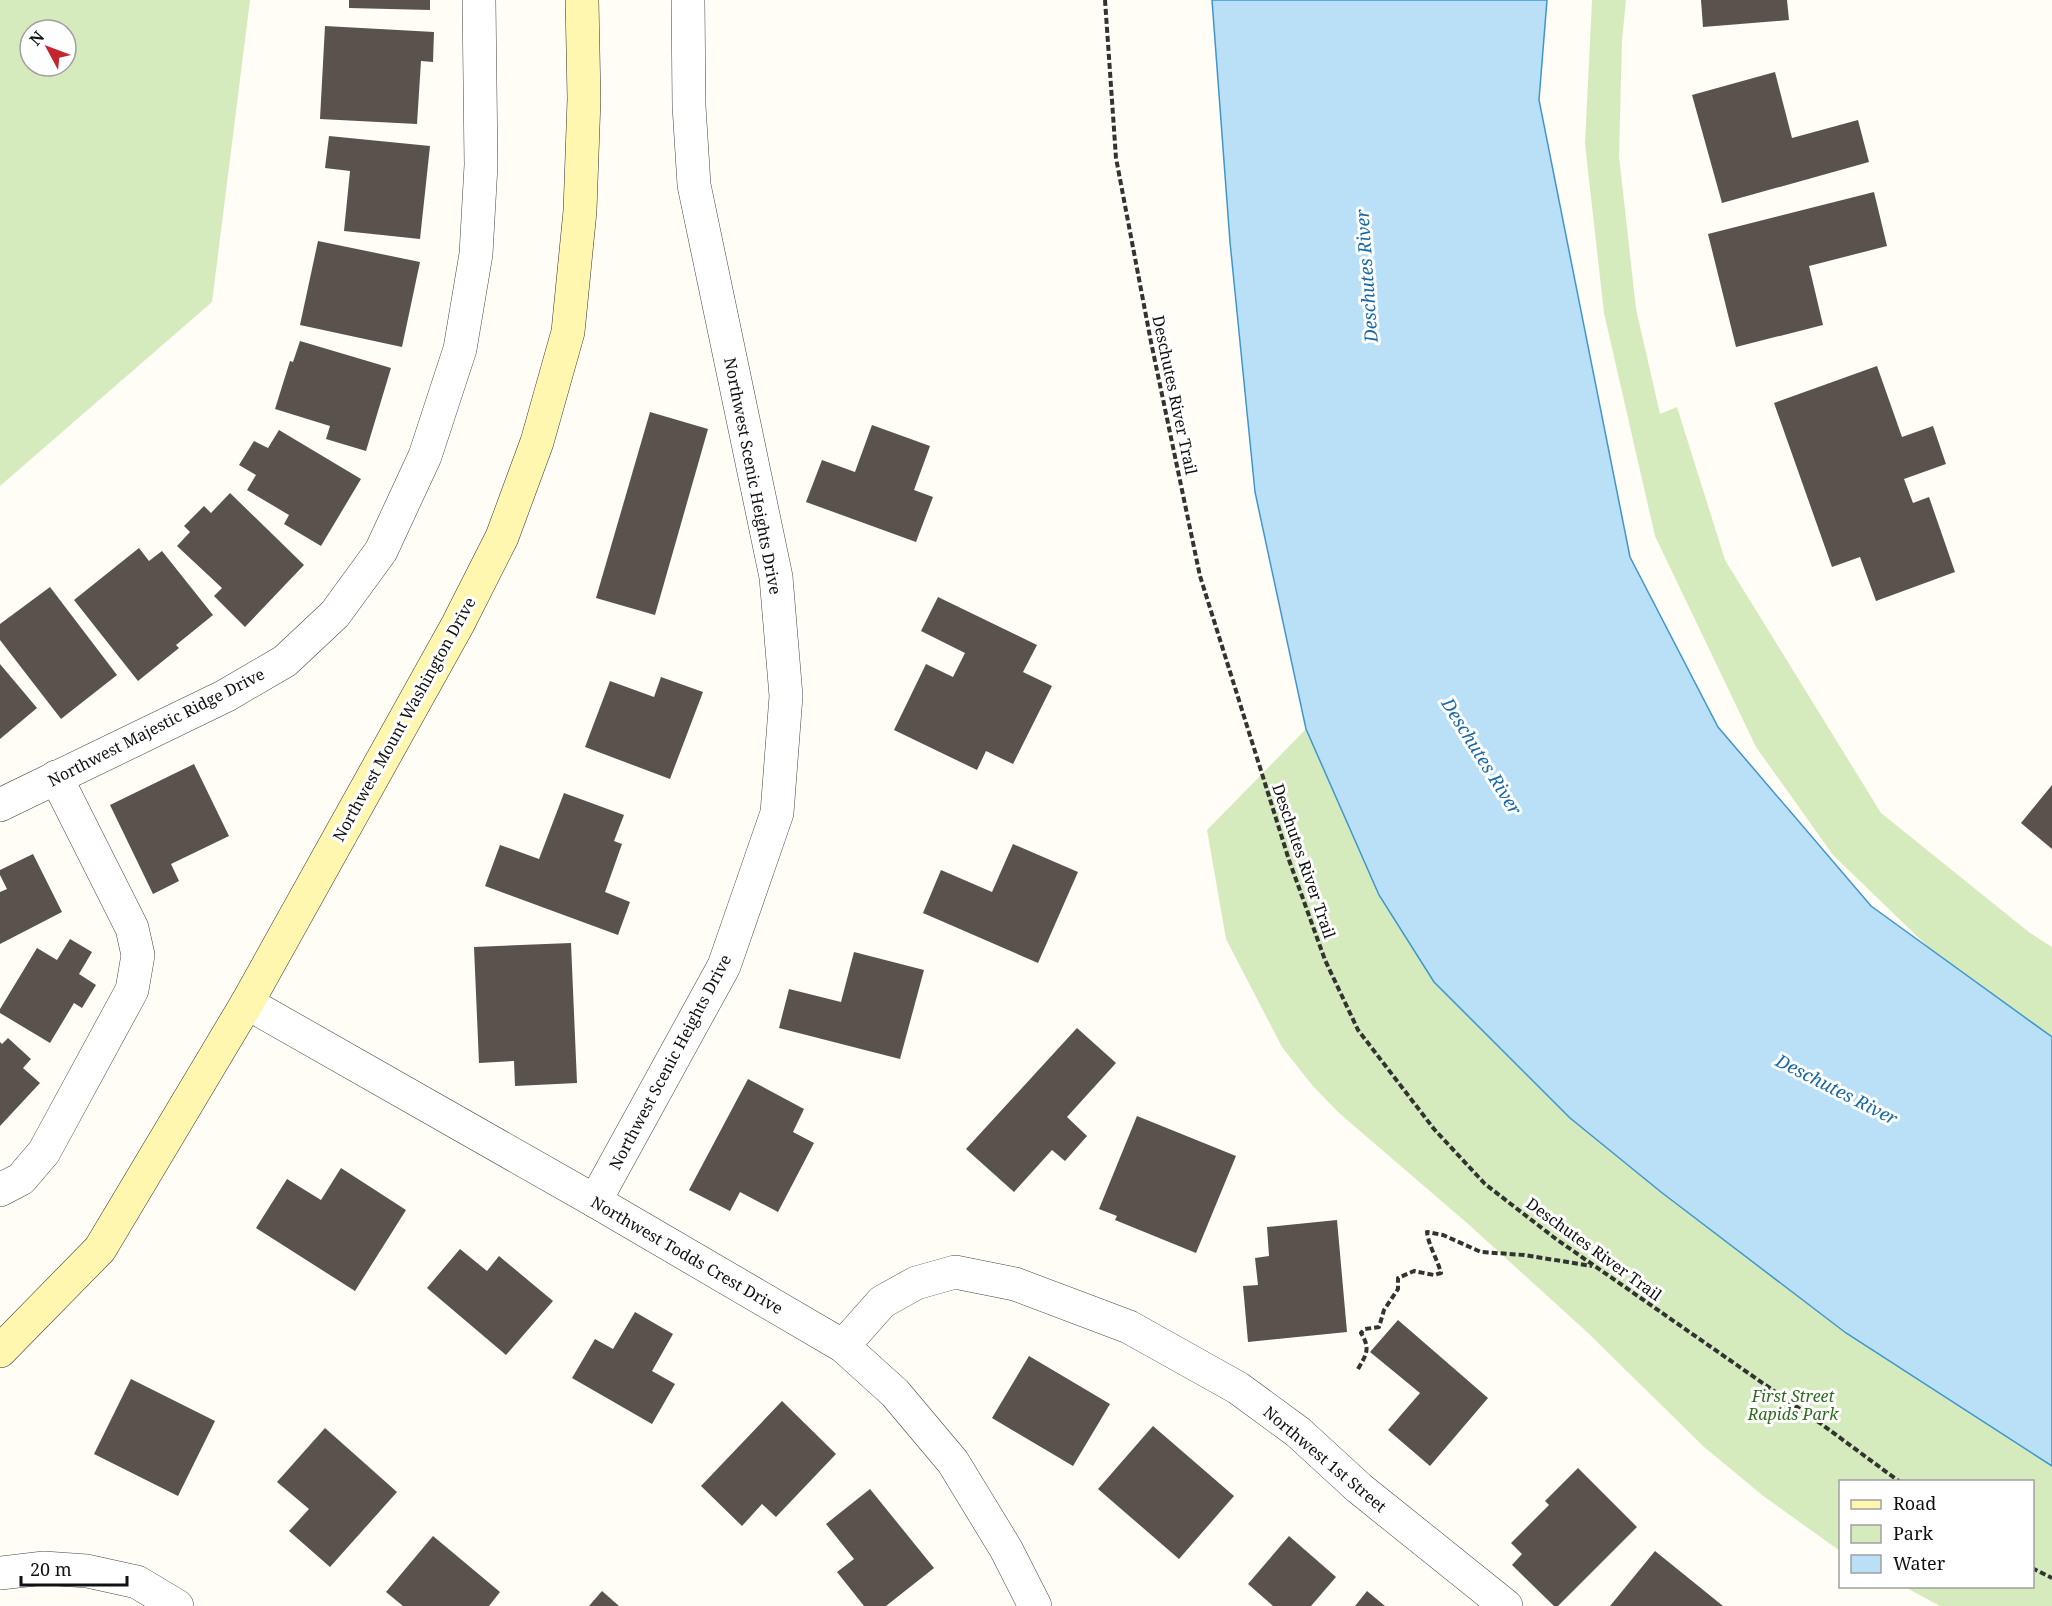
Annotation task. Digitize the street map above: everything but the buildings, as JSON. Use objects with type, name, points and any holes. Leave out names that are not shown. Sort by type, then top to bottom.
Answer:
[{"type":"main road","name":"Northwest Mount Washington Drive","points":[[0,1351],[100,1248],[247,1003],[458,624],[502,537],[537,442],[568,332],[580,211],[584,99],[582,0]]},
{"type":"street","name":"Northwest Majestic Ridge Drive","points":[[0,805],[225,696],[285,661],[334,614],[381,551],[425,456],[460,349],[476,254],[482,165],[479,0]]},
{"type":"street","name":"Northwest Scenic Heights Drive","points":[[595,1201],[724,966],[777,813],[786,696],[776,577],[694,185],[689,106],[688,0]]},
{"type":"street","points":[[0,1191],[21,1179],[44,1152],[132,990],[138,955],[132,928],[56,777]]},
{"type":"street","name":"Northwest Todds Crest Drive","points":[[247,1003],[595,1201],[843,1346],[895,1393],[953,1462],[1006,1549],[1035,1606]]},
{"type":"street","name":"Northwest 1st Street","points":[[843,1346],[882,1302],[916,1283],[955,1272],[1015,1284],[1129,1328],[1238,1388],[1298,1432],[1359,1488],[1506,1606]]},
{"type":"street","points":[[0,1573],[44,1569],[87,1571],[137,1581],[177,1606]]},
{"type":"path","name":"Deschutes River Trail","points":[[1104,0],[1116,158],[1151,342],[1200,576],[1288,860],[1325,960],[1358,1030],[1434,1129],[1485,1184],[1556,1239],[1810,1416],[1897,1480]]},
{"type":"path","points":[[1358,1369],[1367,1354],[1366,1341],[1360,1333],[1365,1329],[1379,1327],[1384,1310],[1398,1289],[1398,1278],[1414,1271],[1434,1275],[1441,1273],[1438,1259],[1428,1244],[1427,1232],[1443,1235],[1481,1252],[1595,1267]]},
{"type":"path","points":[[2034,1569],[2052,1578]]},
{"type":"green space","points":[[0,0],[250,0],[212,302],[0,486]]},
{"type":"green space","points":[[1592,0],[1626,0],[1622,40],[1619,156],[1636,309],[1660,414],[1677,407],[1725,560],[1881,813],[2030,933],[2052,947],[2052,1042],[1982,999],[1833,855],[1756,747],[1655,536],[1604,313],[1585,144]]},
{"type":"green space","name":"First Street Rapids Park","points":[[1306,729],[1379,895],[2052,1464],[2052,1606],[1940,1606],[1907,1588],[2034,1588],[2034,1480],[1839,1480],[1839,1550],[1762,1495],[1703,1446],[1587,1332],[1467,1223],[1339,1113],[1312,1085],[1282,1047],[1226,939],[1207,830]]},
{"type":"water","name":"Deschutes River","points":[[1212,0],[1547,0],[1539,100],[1630,557],[1718,727],[1871,906],[2052,1037],[2052,1466],[1846,1333],[1661,1192],[1570,1118],[1434,982],[1379,895],[1306,729],[1255,492],[1230,242]]}]
